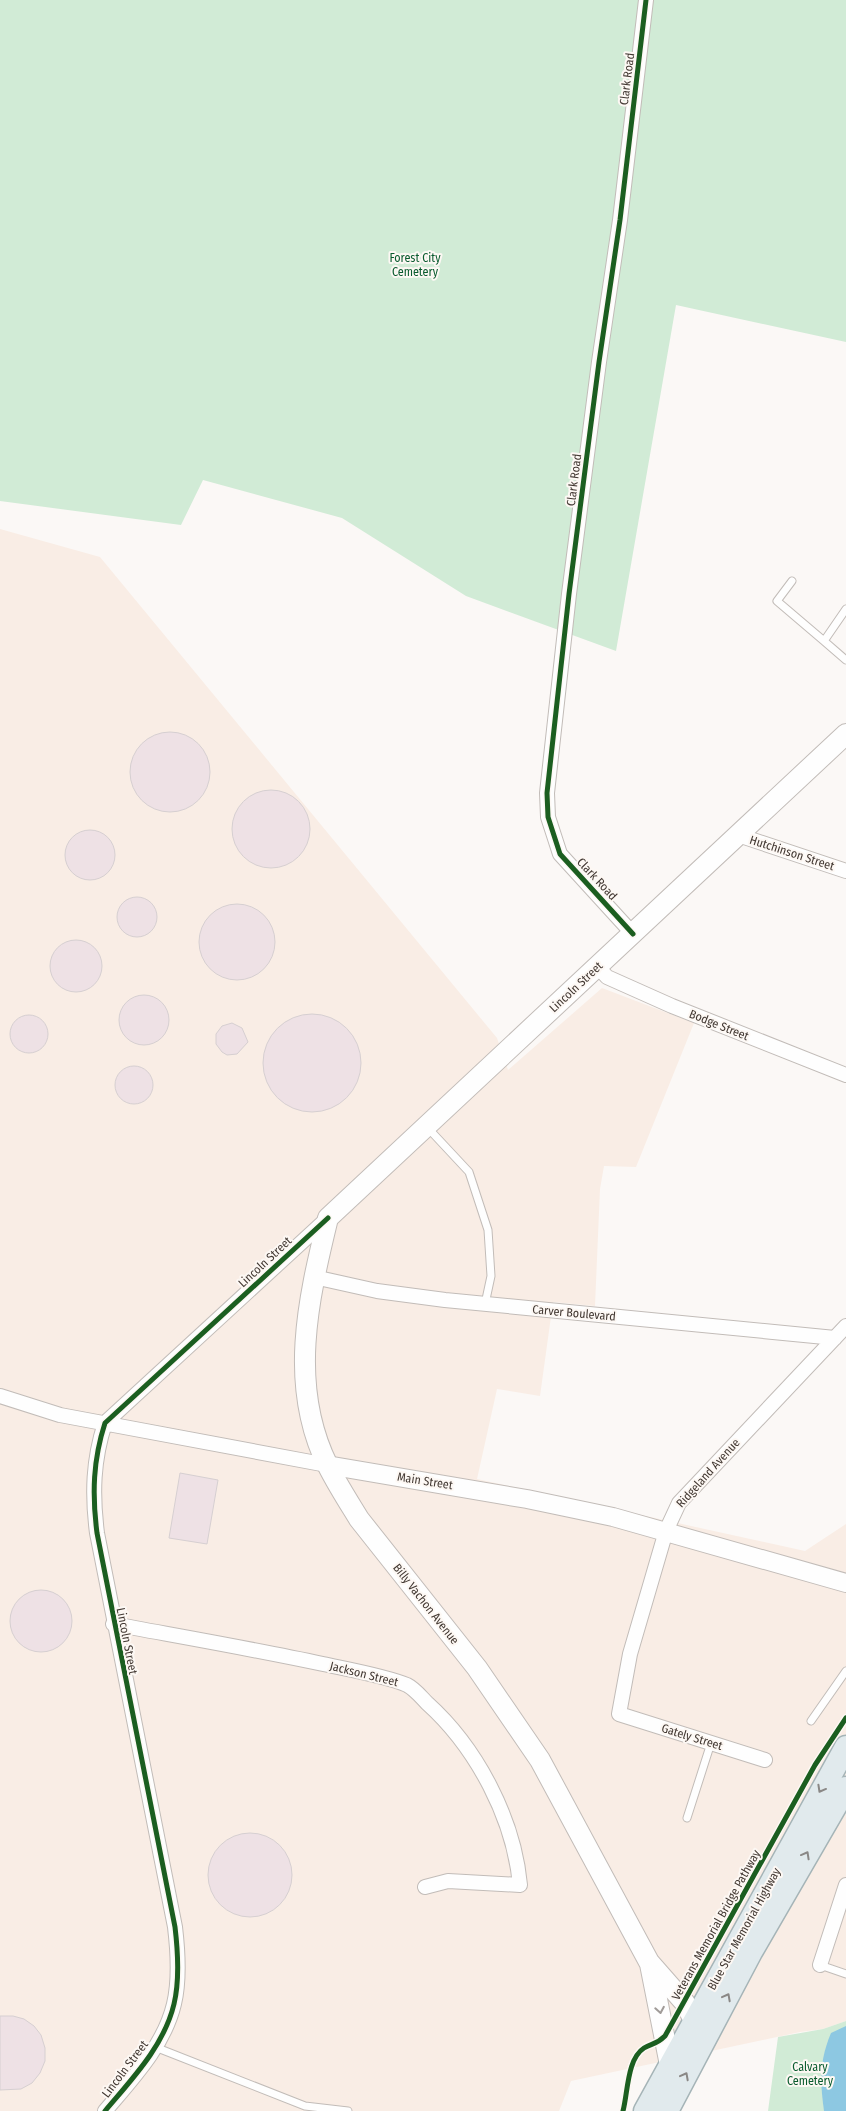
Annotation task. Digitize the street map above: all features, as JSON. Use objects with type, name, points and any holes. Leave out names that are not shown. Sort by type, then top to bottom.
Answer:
[{"type":"main road","name":"Lincoln Street","points":[[328,1218],[846,734]]},
{"type":"main road","name":"Billy Vachon Avenue","points":[[328,1218],[314,1277],[305,1329],[305,1366],[312,1417],[327,1465],[359,1519],[477,1668],[540,1760],[650,1962],[685,2003],[704,2040]]},
{"type":"main road","name":"Blue Star Memorial Highway","points":[[645,2111],[694,2019],[846,1747]]},
{"type":"main road","name":"Blue Star Memorial Highway","points":[[666,2111],[751,1952],[846,1788]]},
{"type":"main road","name":"Billy Vachon Avenue","points":[[650,1962],[670,2065]]},
{"type":"street","name":"Clark Road","points":[[633,934],[560,854],[548,817],[547,793],[569,594],[598,362],[620,220],[646,0]]},
{"type":"street","name":"Hutchinson Street","points":[[738,835],[846,871]]},
{"type":"street","name":"Bodge Street","points":[[598,967],[608,977],[672,1006],[846,1075]]},
{"type":"street","name":"Lincoln Street","points":[[106,2111],[155,2047],[174,2004],[178,1956],[176,1927],[113,1624],[93,1499],[94,1470],[105,1423],[328,1218]]},
{"type":"street","name":"Carver Boulevard","points":[[314,1277],[377,1291],[485,1304],[835,1338]]},
{"type":"street","name":"Ridgeland Avenue","points":[[619,1714],[630,1654],[666,1531],[679,1503],[846,1326]]},
{"type":"street","name":"Main Street","points":[[0,1396],[60,1415],[327,1465],[570,1507],[666,1531],[846,1583]]},
{"type":"street","name":"Jackson Street","points":[[113,1624],[297,1658],[408,1686],[432,1707],[458,1737],[487,1782],[505,1819],[515,1847],[520,1885],[448,1881],[425,1887]]},
{"type":"street","name":"Gately Street","points":[[619,1714],[764,1760]]},
{"type":"street","points":[[820,1965],[846,1885]]},
{"type":"lane","points":[[792,581],[777,601],[846,660]]},
{"type":"lane","points":[[824,641],[846,609]]},
{"type":"lane","points":[[427,1126],[469,1172],[488,1230],[491,1276],[485,1304]]},
{"type":"lane","points":[[810,1721],[845,1675]]},
{"type":"lane","points":[[687,1818],[711,1743]]},
{"type":"lane","points":[[820,1965],[846,1974]]},
{"type":"lane","points":[[155,2047],[305,2106],[348,2111]]},
{"type":"shaded area","points":[[0,529],[100,557],[497,1038],[508,1070],[602,988],[694,1023],[636,1167],[604,1166],[600,1189],[595,1306],[553,1302],[540,1396],[497,1389],[477,1479],[805,1551],[846,1524],[846,2021],[823,2029],[800,2032],[571,2081],[559,2111],[0,2111]]},
{"type":"green space","name":"Forest City Cemetery","points":[[0,0],[846,0],[846,342],[676,305],[616,651],[466,596],[342,518],[203,480],[181,525],[0,501]]},
{"type":"green space","name":"Calvary Cemetery","points":[[846,2021],[846,2111],[768,2111],[778,2037],[823,2029]]},
{"type":"water","points":[[846,2026],[846,2111],[824,2111],[821,2081],[824,2053],[831,2033]]},
{"type":"building","points":[[170,732],[185,735],[198,744],[207,757],[210,772],[207,787],[198,800],[185,809],[170,812],[155,809],[142,800],[133,787],[130,772],[133,757],[142,744],[155,735]]},
{"type":"building","points":[[271,790],[286,793],[299,801],[307,814],[310,829],[307,844],[299,857],[286,865],[271,868],[256,865],[243,857],[235,844],[232,829],[235,814],[243,801],[256,793]]},
{"type":"building","points":[[90,830],[100,832],[108,837],[113,845],[115,855],[113,865],[108,873],[100,878],[90,880],[80,878],[72,873],[67,865],[65,855],[67,845],[72,837],[80,832]]},
{"type":"building","points":[[141,897],[148,900],[154,906],[157,917],[156,925],[148,934],[141,937],[133,937],[126,934],[118,925],[117,913],[120,906],[129,898]]},
{"type":"building","points":[[237,904],[252,907],[264,915],[272,927],[275,942],[272,957],[264,969],[252,977],[237,980],[222,977],[210,969],[202,957],[199,942],[202,927],[210,915],[222,907]]},
{"type":"building","points":[[76,940],[86,942],[94,948],[100,956],[102,966],[100,976],[94,984],[86,990],[76,992],[66,990],[58,984],[52,976],[50,966],[52,956],[58,948],[66,942]]},
{"type":"building","points":[[139,995],[149,995],[162,1002],[169,1015],[169,1025],[162,1038],[149,1045],[139,1045],[130,1041],[123,1034],[119,1025],[119,1015],[123,1006],[130,999]]},
{"type":"building","points":[[312,1014],[331,1017],[347,1028],[358,1044],[361,1063],[358,1082],[347,1098],[331,1109],[312,1112],[293,1109],[277,1098],[266,1082],[263,1063],[266,1044],[277,1028],[293,1017]]},
{"type":"building","points":[[29,1015],[43,1020],[48,1034],[43,1048],[29,1053],[15,1048],[10,1034],[15,1020]]},
{"type":"building","points":[[232,1023],[242,1028],[248,1042],[237,1054],[227,1055],[216,1044],[216,1034],[222,1026]]},
{"type":"building","points":[[134,1066],[147,1072],[153,1085],[147,1098],[134,1104],[121,1098],[115,1085],[121,1072]]},
{"type":"building","points":[[180,1473],[218,1480],[207,1544],[169,1538]]},
{"type":"building","points":[[41,1590],[58,1595],[63,1599],[67,1604],[72,1621],[67,1638],[63,1643],[58,1647],[41,1652],[24,1647],[19,1643],[15,1638],[10,1621],[15,1604],[19,1599],[24,1595]]},
{"type":"building","points":[[250,1833],[266,1836],[280,1845],[289,1859],[292,1875],[289,1891],[280,1905],[266,1914],[250,1917],[234,1914],[220,1905],[211,1891],[208,1875],[211,1859],[220,1845],[234,1836]]},
{"type":"building","points":[[0,2016],[13,2016],[24,2019],[34,2026],[41,2035],[45,2048],[45,2061],[40,2073],[32,2083],[21,2089],[0,2090]]},
{"type":"cycle path","points":[[633,934],[560,854],[548,817],[547,793],[569,594],[599,362],[620,220],[646,0]]},
{"type":"cycle path","points":[[105,2111],[146,2061],[163,2034],[174,2004],[178,1965],[175,1927],[97,1533],[94,1505],[95,1477],[101,1437],[105,1423],[328,1218]]},
{"type":"cycle path","name":"Veterans Memorial Bridge Pathway","points":[[623,2111],[629,2076],[634,2060],[644,2048],[665,2036],[815,1765],[846,1718]]}]
